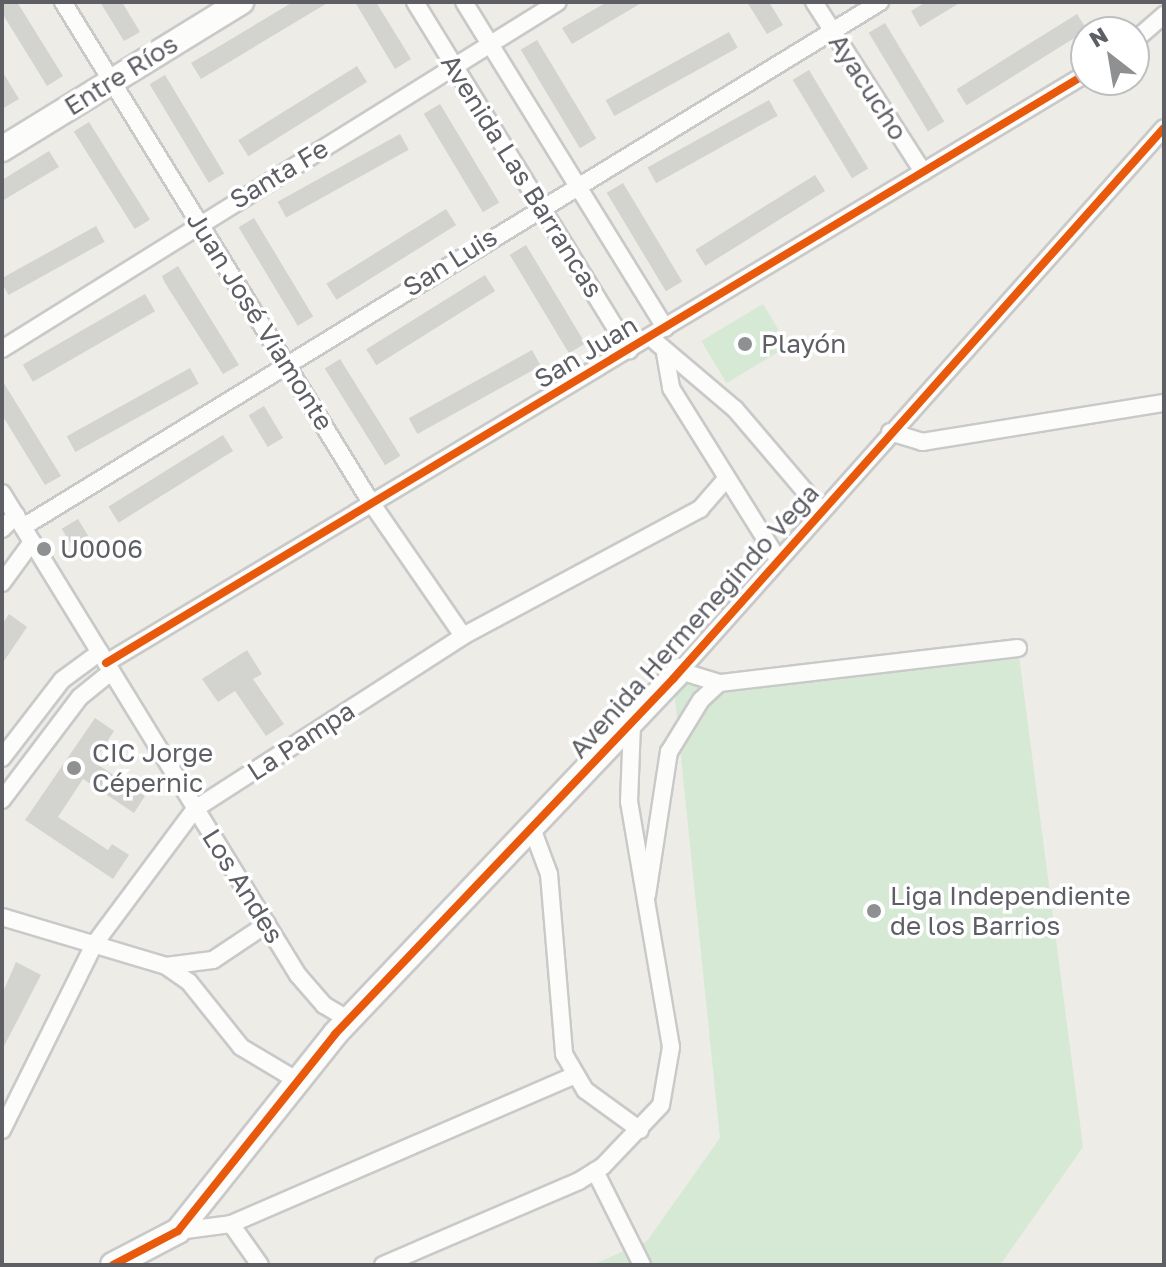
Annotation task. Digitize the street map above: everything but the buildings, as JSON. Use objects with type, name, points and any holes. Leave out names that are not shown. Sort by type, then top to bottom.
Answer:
[{"type":"street","name":"Juan José Viamonte","points":[[63,2],[372,504],[463,636]]},
{"type":"street","name":"Entre Ríos","points":[[2,149],[241,2]]},
{"type":"street","name":"Avenida Las Barrancas","points":[[415,2],[629,350]]},
{"type":"street","name":"Avenida Las Barrancas","points":[[464,2],[665,328]]},
{"type":"street","name":"Santa Fe","points":[[2,349],[199,223],[558,2]]},
{"type":"street","name":"Ayacucho","points":[[814,2],[923,172]]},
{"type":"street","name":"San Luis","points":[[2,529],[286,363],[575,183],[880,2]]},
{"type":"street","name":"San Juan","points":[[106,662],[1070,84]]},
{"type":"street","name":"Avenida Hermenegindo Vega","points":[[117,1264],[178,1231],[349,1020],[632,724],[1164,128]]},
{"type":"street","points":[[650,337],[665,353],[735,409],[821,510]]},
{"type":"street","points":[[665,353],[671,388],[778,559]]},
{"type":"street","points":[[890,432],[922,442],[1164,403]]},
{"type":"street","name":"La Pampa","points":[[2,1130],[95,943],[195,809],[463,636],[700,509],[726,479]]},
{"type":"street","name":"Los Andes","points":[[2,493],[298,975],[324,1005],[349,1020]]},
{"type":"street","points":[[2,583],[32,542]]},
{"type":"street","points":[[680,671],[719,683],[1018,648]]},
{"type":"street","points":[[2,758],[62,680],[106,662]]},
{"type":"street","points":[[2,800],[106,662]]},
{"type":"street","points":[[645,901],[669,752],[701,700],[719,683]]},
{"type":"street","points":[[383,1265],[595,1171],[640,1130],[661,1105],[671,1064],[629,802],[632,724]]},
{"type":"street","points":[[533,831],[549,874],[559,1024],[573,1076],[640,1130]]},
{"type":"street","points":[[2,917],[166,966],[189,982],[241,1047],[298,1081]]},
{"type":"street","points":[[166,966],[213,960],[267,924]]},
{"type":"street","points":[[178,1231],[206,1232],[231,1224],[573,1076]]},
{"type":"street","points":[[595,1171],[642,1265]]},
{"type":"street","points":[[231,1224],[260,1265]]},
{"type":"green space","name":"Playón","points":[[763,304],[788,346],[727,383],[701,341]]},
{"type":"green space","name":"Liga Independiente de los Barrios","points":[[1018,648],[1083,1147],[1000,1265],[592,1265],[647,1241],[720,1138],[673,679]]},
{"type":"cycle path","points":[[106,663],[1070,84]]},
{"type":"cycle path","points":[[113,1265],[178,1231],[335,1034],[673,679],[1164,128]]},
{"type":"place","name":"Playón","points":[[745,344]]},
{"type":"place","name":"U0006","points":[[44,549]]},
{"type":"place","name":"CIC Jorge Cépernic","points":[[74,768]]},
{"type":"place","name":"Liga Independiente de los Barrios","points":[[874,911]]}]
